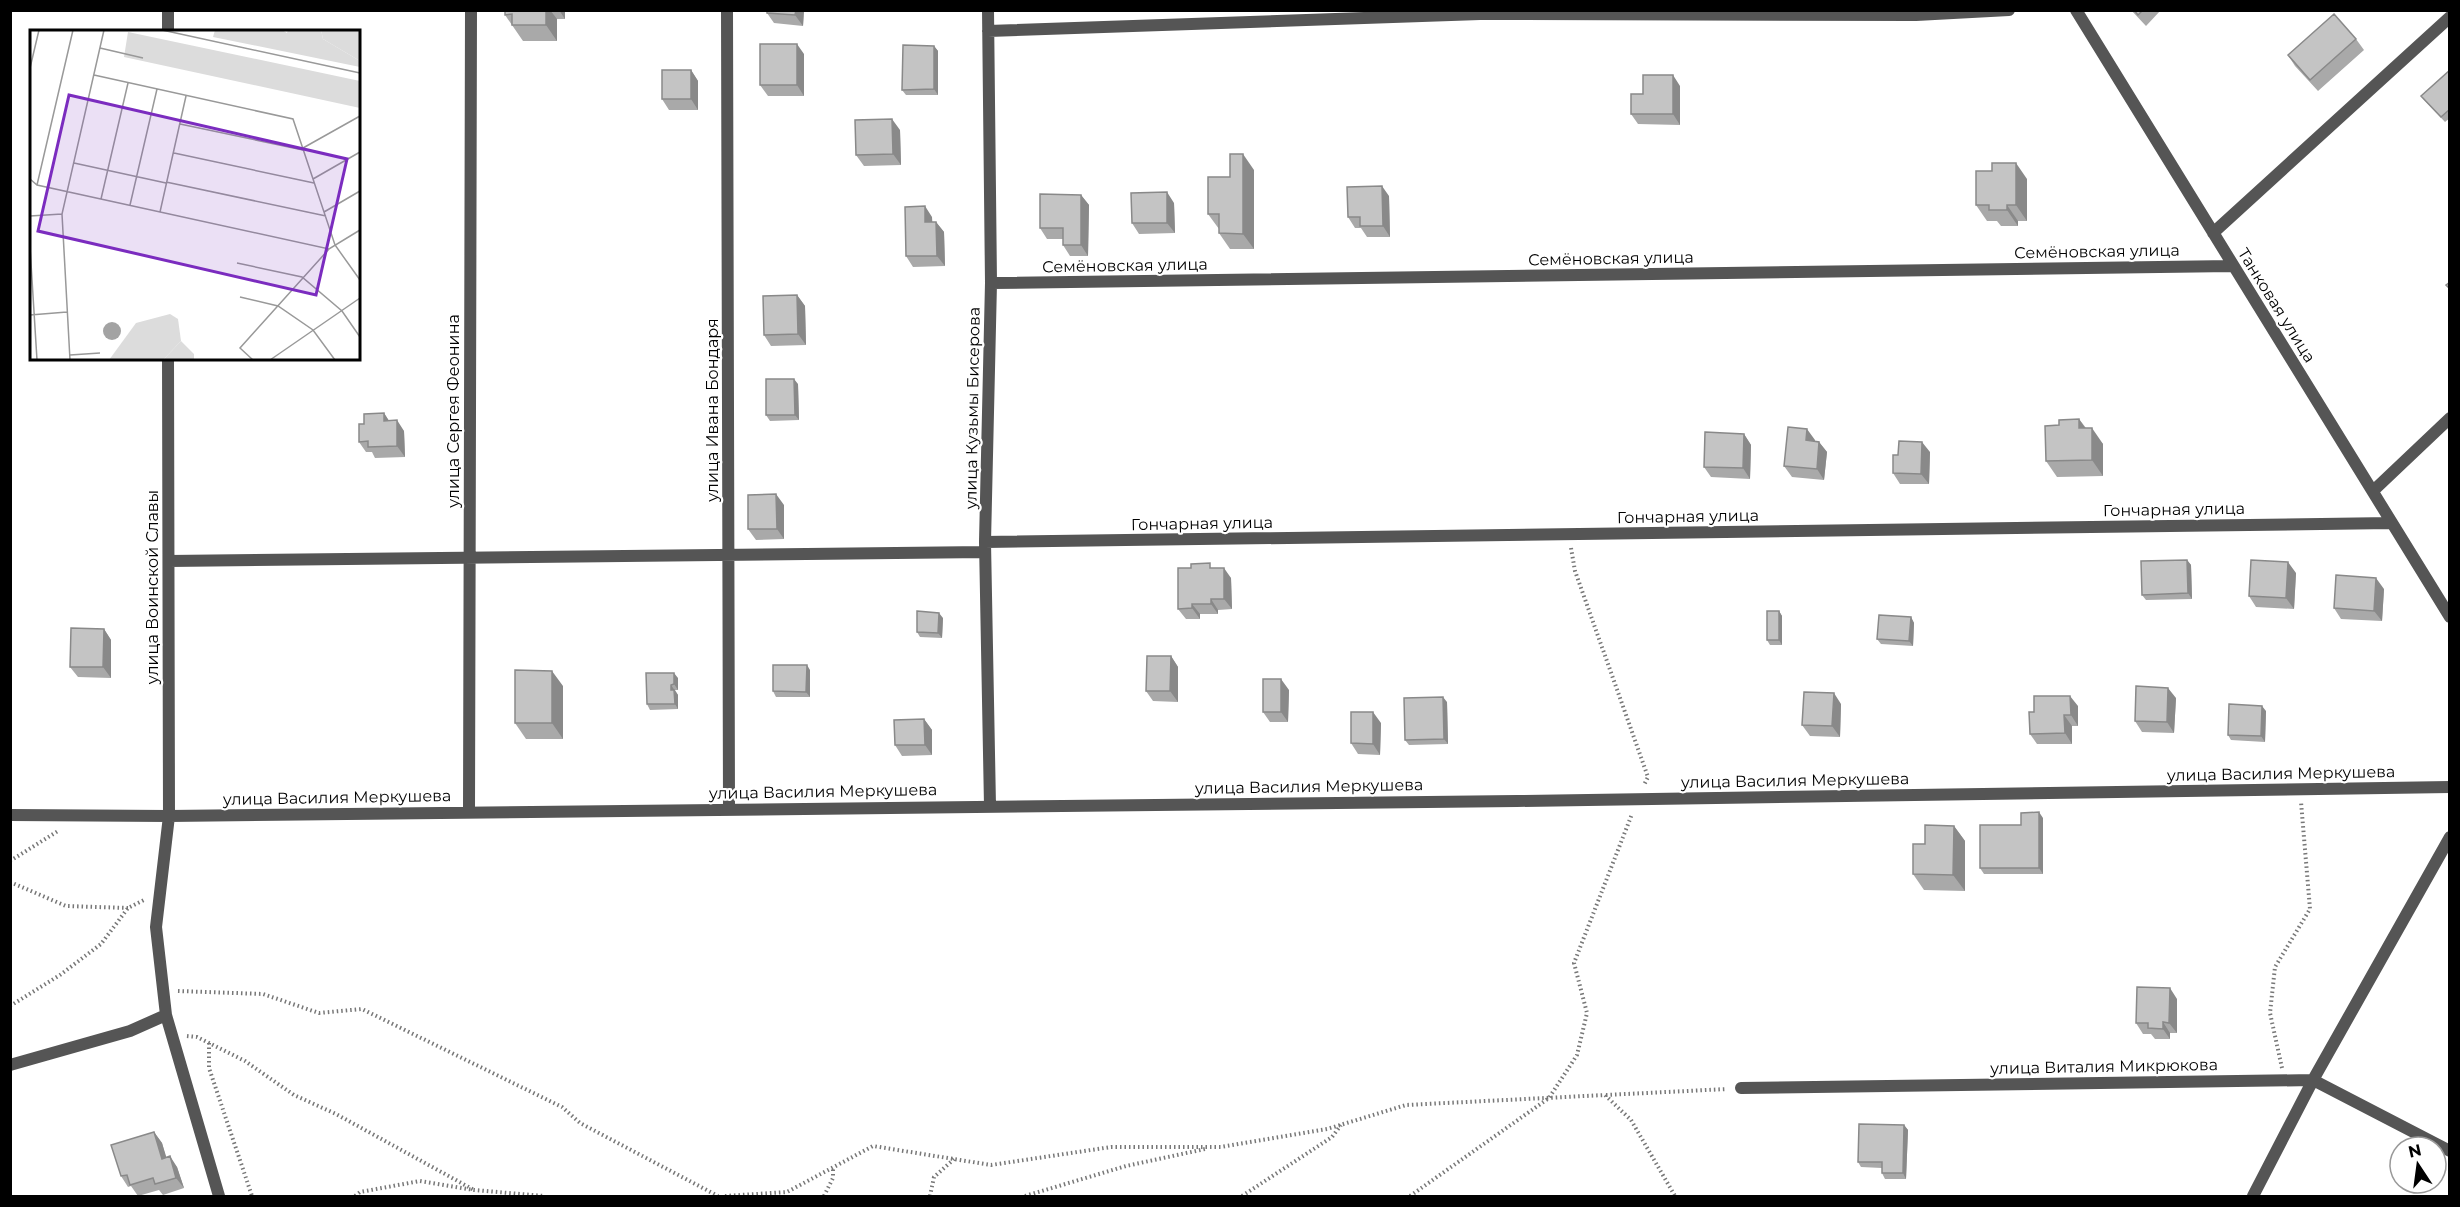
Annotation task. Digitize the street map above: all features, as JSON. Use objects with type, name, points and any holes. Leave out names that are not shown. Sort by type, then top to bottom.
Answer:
[{"type":"street","points":[[168,10],[168,30]]},
{"type":"street","name":"улица Сергея Феонина","points":[[469,811],[471,10]]},
{"type":"street","name":"улица Ивана Бондаря","points":[[727,10],[729,808]]},
{"type":"street","name":"улица Кузьмы Бисерова","points":[[988,10],[991,283],[985,547],[990,806]]},
{"type":"street","points":[[988,30],[1480,14],[1916,15],[2009,10]]},
{"type":"street","name":"Танковая улица","points":[[2076,10],[2450,617]]},
{"type":"street","points":[[2213,233],[2450,16]]},
{"type":"street","name":"Семёновская улица","points":[[991,283],[2232,266]]},
{"type":"street","name":"улица Воинской Славы","points":[[168,360],[169,816],[156,927],[166,1015],[219,1197]]},
{"type":"street","points":[[2373,491],[2450,418]]},
{"type":"street","name":"Гончарная улица","points":[[168,561],[729,556],[985,547],[1569,534],[2391,523]]},
{"type":"street","name":"улица Василия Меркушева","points":[[10,815],[169,816],[2450,787]]},
{"type":"street","points":[[2253,1197],[2313,1080],[2450,837]]},
{"type":"street","points":[[10,1065],[130,1031],[166,1015]]},
{"type":"street","name":"улица Виталия Микрюкова","points":[[1741,1088],[2313,1080],[2450,1151]]},
{"type":"path","points":[[1410,1197],[1549,1098],[1577,1055],[1587,1013],[1574,963],[1648,777],[1575,571],[1569,534]]},
{"type":"path","points":[[2284,1080],[2270,1014],[2276,967],[2310,909],[2301,790]]},
{"type":"path","points":[[10,861],[81,816]]},
{"type":"path","points":[[10,882],[66,906],[128,908]]},
{"type":"path","points":[[10,1006],[60,975],[101,944],[128,908],[160,892]]},
{"type":"path","points":[[164,990],[263,994],[319,1013],[362,1009],[562,1107],[580,1124],[718,1197]]},
{"type":"path","points":[[171,1033],[197,1037],[245,1061],[294,1095],[336,1114],[474,1190]]},
{"type":"path","points":[[209,1043],[208,1068],[252,1197]]},
{"type":"path","points":[[1025,1197],[1126,1166],[1214,1147],[1327,1129],[1406,1105],[1741,1088]]},
{"type":"path","points":[[1605,1095],[1631,1120],[1676,1197]]},
{"type":"path","points":[[1242,1197],[1332,1137],[1341,1125]]},
{"type":"path","points":[[725,1197],[787,1192],[873,1146],[991,1165],[1111,1147],[1214,1147]]},
{"type":"path","points":[[930,1197],[934,1177],[954,1159]]},
{"type":"path","points":[[824,1197],[833,1178],[833,1167]]},
{"type":"path","points":[[355,1197],[360,1192],[420,1181],[474,1190],[544,1197]]},
{"type":"building","points":[[505,10],[546,10],[546,25],[512,25],[512,14],[505,15]]},
{"type":"building","points":[[767,10],[796,10],[795,15],[767,13]]},
{"type":"building","points":[[2334,14],[2356,39],[2310,80],[2288,55]]},
{"type":"building","points":[[760,44],[797,44],[797,85],[760,85]]},
{"type":"building","points":[[903,45],[934,46],[934,89],[902,90]]},
{"type":"building","points":[[662,70],[691,70],[691,99],[662,99]]},
{"type":"building","points":[[2450,70],[2450,109],[2441,117],[2421,96]]},
{"type":"building","points":[[1643,75],[1673,75],[1673,114],[1631,114],[1631,94],[1643,94]]},
{"type":"building","points":[[892,119],[893,154],[856,155],[855,120]]},
{"type":"building","points":[[1230,154],[1243,154],[1243,234],[1219,233],[1219,214],[1208,214],[1208,177],[1230,177]]},
{"type":"building","points":[[1992,163],[2016,163],[2016,205],[2007,205],[2007,210],[1989,210],[1989,205],[1976,205],[1976,171],[1992,171]]},
{"type":"building","points":[[1382,186],[1383,226],[1360,226],[1360,217],[1348,217],[1347,187]]},
{"type":"building","points":[[1167,192],[1167,223],[1132,223],[1131,193]]},
{"type":"building","points":[[1040,194],[1081,195],[1081,245],[1063,245],[1063,228],[1040,228]]},
{"type":"building","points":[[925,206],[925,222],[936,222],[937,256],[906,256],[905,207]]},
{"type":"building","points":[[797,295],[798,334],[764,335],[763,296]]},
{"type":"building","points":[[766,379],[794,379],[795,415],[766,415]]},
{"type":"building","points":[[384,413],[384,421],[397,420],[397,446],[368,447],[368,441],[359,442],[359,424],[364,424],[364,414]]},
{"type":"building","points":[[2079,419],[2079,428],[2092,428],[2092,460],[2046,461],[2045,426],[2059,425],[2059,420]]},
{"type":"building","points":[[1788,427],[1807,429],[1806,440],[1819,442],[1817,469],[1784,466]]},
{"type":"building","points":[[1705,432],[1744,434],[1743,468],[1704,467]]},
{"type":"building","points":[[1899,441],[1922,442],[1921,474],[1893,473],[1893,455],[1898,455]]},
{"type":"building","points":[[776,494],[777,529],[748,529],[748,495]]},
{"type":"building","points":[[2187,560],[2188,593],[2142,595],[2141,561]]},
{"type":"building","points":[[2251,560],[2288,562],[2286,598],[2249,596]]},
{"type":"building","points":[[1210,563],[1210,568],[1224,568],[1224,599],[1211,599],[1211,604],[1192,604],[1192,608],[1178,609],[1178,568],[1191,568],[1191,564]]},
{"type":"building","points":[[2336,575],[2376,578],[2374,611],[2334,608]]},
{"type":"building","points":[[917,611],[939,613],[938,633],[917,632]]},
{"type":"building","points":[[1767,611],[1779,611],[1779,640],[1767,640]]},
{"type":"building","points":[[1879,615],[1911,617],[1909,641],[1877,639]]},
{"type":"building","points":[[71,628],[104,629],[103,667],[70,667]]},
{"type":"building","points":[[1147,656],[1171,656],[1170,691],[1146,691]]},
{"type":"building","points":[[773,665],[807,665],[806,692],[773,691]]},
{"type":"building","points":[[515,670],[552,671],[552,723],[515,723]]},
{"type":"building","points":[[646,673],[674,673],[674,684],[671,685],[671,690],[674,690],[675,704],[647,704]]},
{"type":"building","points":[[1263,679],[1281,679],[1281,712],[1263,712]]},
{"type":"building","points":[[2136,686],[2168,688],[2167,722],[2135,721]]},
{"type":"building","points":[[1804,692],[1834,693],[1832,726],[1802,725]]},
{"type":"building","points":[[2034,696],[2070,696],[2071,715],[2064,715],[2065,733],[2030,734],[2029,712],[2034,712]]},
{"type":"building","points":[[1443,697],[1444,739],[1405,740],[1404,698]]},
{"type":"building","points":[[2229,704],[2262,706],[2261,736],[2228,735]]},
{"type":"building","points":[[1351,712],[1373,712],[1373,744],[1351,743]]},
{"type":"building","points":[[924,719],[925,745],[895,745],[894,720]]},
{"type":"building","points":[[2039,812],[2039,868],[1980,868],[1980,825],[2021,825],[2021,813]]},
{"type":"building","points":[[1925,825],[1954,826],[1953,875],[1913,874],[1913,844],[1925,844]]},
{"type":"building","points":[[2137,987],[2170,988],[2169,1023],[2163,1022],[2163,1029],[2148,1028],[2148,1023],[2136,1023]]},
{"type":"building","points":[[1859,1124],[1904,1125],[1903,1173],[1882,1173],[1882,1162],[1858,1162]]},
{"type":"building","points":[[154,1132],[162,1159],[170,1156],[176,1178],[155,1184],[153,1178],[130,1185],[127,1175],[121,1176],[111,1145]]}]
